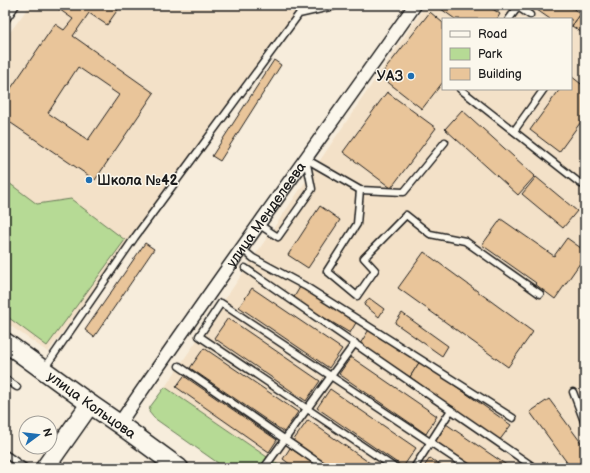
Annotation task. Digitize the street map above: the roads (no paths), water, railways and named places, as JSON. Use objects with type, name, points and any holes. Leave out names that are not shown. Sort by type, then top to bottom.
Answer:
[{"type":"main road","name":"улица Кольцова","points":[[5,342],[179,468]]},
{"type":"main road","points":[[52,466],[90,404]]},
{"type":"street","name":"улица Менделеева","points":[[119,424],[258,224],[415,5]]},
{"type":"lane","points":[[5,21],[16,5]]},
{"type":"lane","points":[[44,370],[135,237],[299,14],[335,5]]},
{"type":"lane","points":[[510,18],[518,7],[530,15]]},
{"type":"lane","points":[[461,90],[581,184],[585,180]]},
{"type":"lane","points":[[514,131],[543,90]]},
{"type":"lane","points":[[306,159],[360,190],[404,192],[445,142]]},
{"type":"lane","points":[[258,224],[278,237],[312,189],[306,159]]},
{"type":"lane","points":[[360,190],[357,224],[327,271],[357,296],[375,270],[364,258],[406,215],[430,234],[465,241],[540,294]]},
{"type":"lane","points":[[242,248],[253,258],[305,286],[513,418]]},
{"type":"lane","points":[[245,268],[535,468]]},
{"type":"lane","points":[[395,468],[199,336],[221,303],[469,468]]},
{"type":"lane","points":[[264,468],[355,343]]},
{"type":"lane","points":[[179,366],[326,468]]},
{"type":"lane","points":[[5,379],[17,387]]},
{"type":"lane","points":[[573,392],[585,424]]},
{"type":"lane","points":[[414,468],[451,410]]},
{"type":"lane","points":[[5,454],[25,468]]},
{"type":"place","name":"УАЗ","points":[[411,76]]},
{"type":"place","name":"Школа №42","points":[[89,180]]}]
